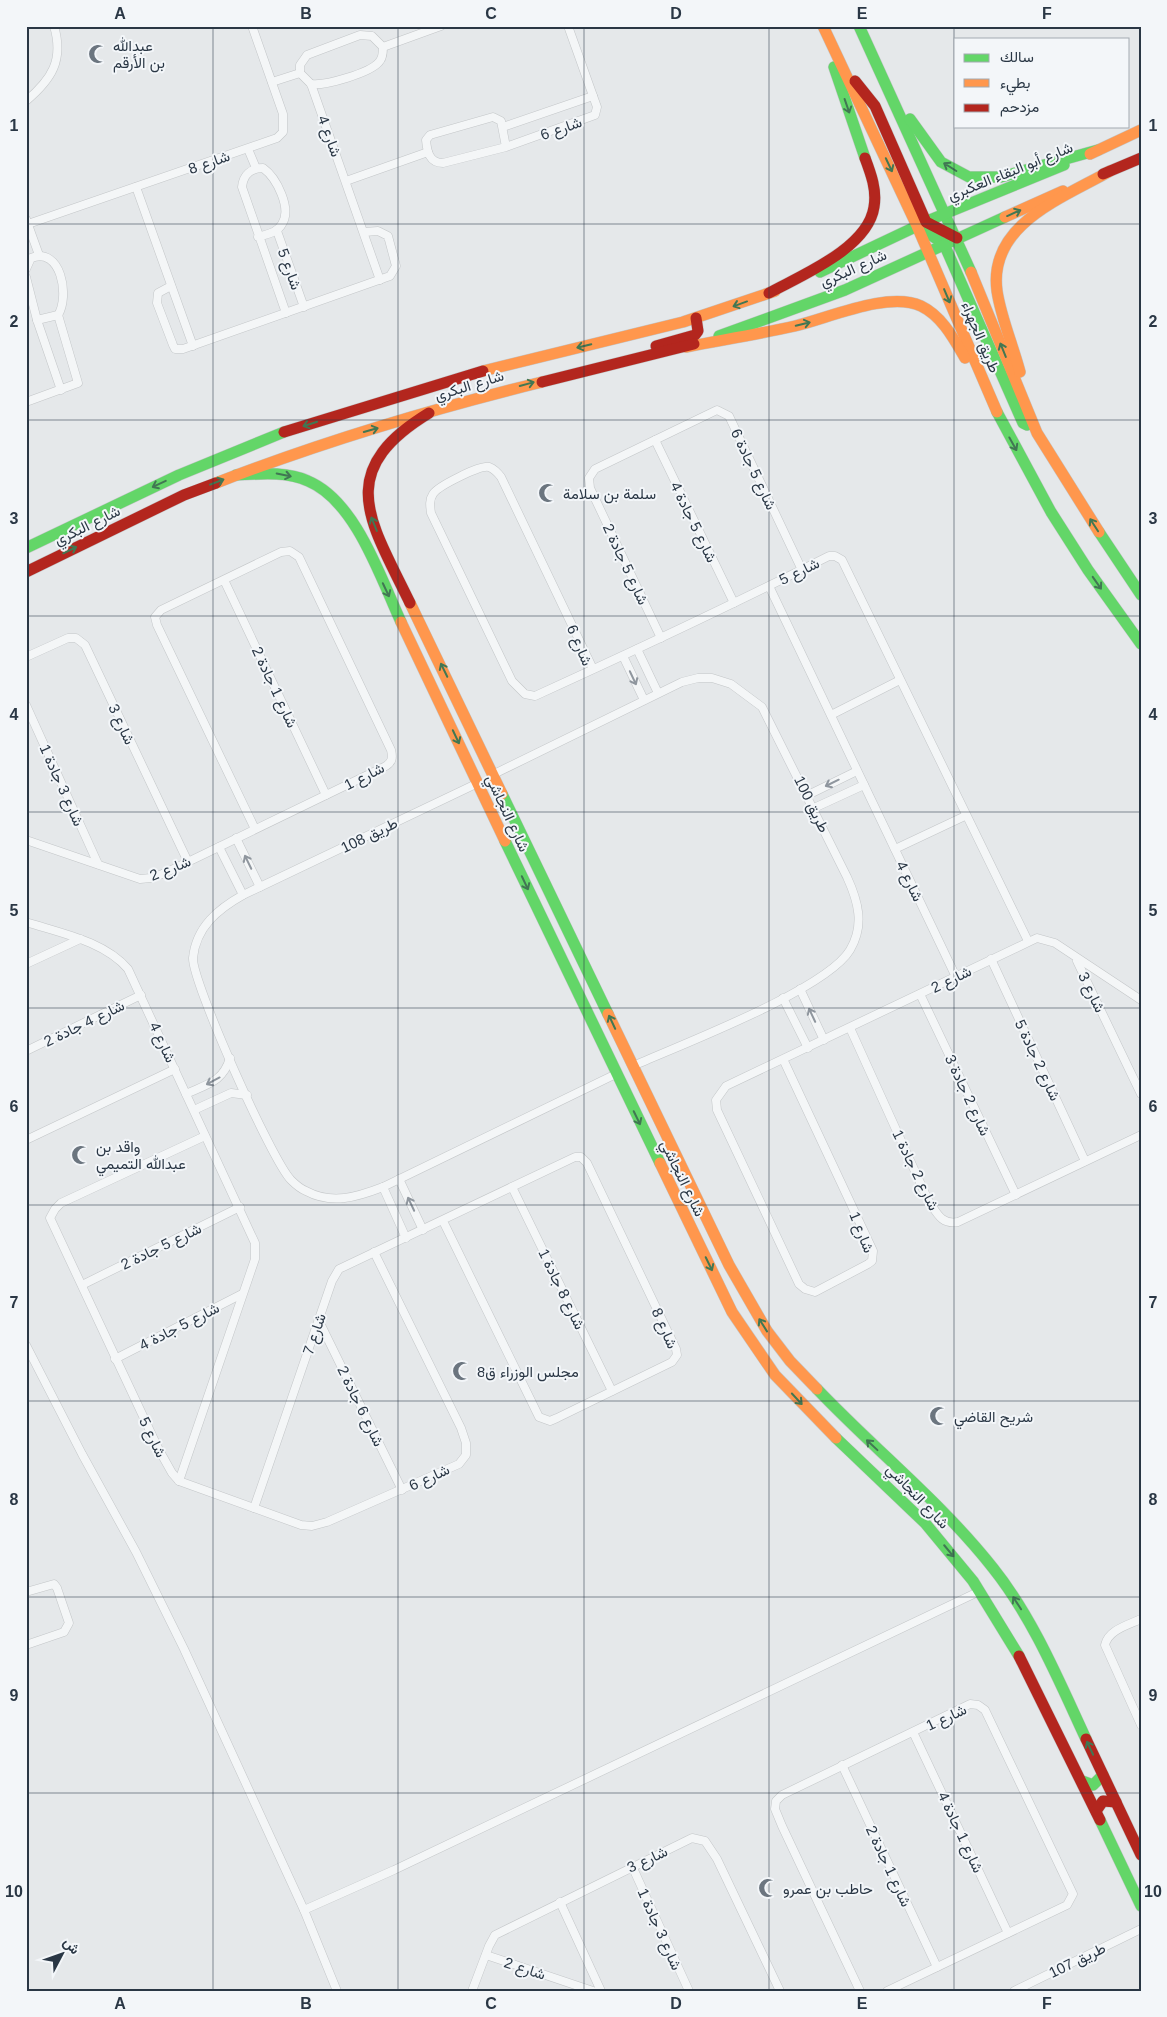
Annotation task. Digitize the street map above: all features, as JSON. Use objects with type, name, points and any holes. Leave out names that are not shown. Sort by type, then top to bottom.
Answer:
[{"type":"main road","name":"طريق الجهراء","points":[[822,26],[842,65],[875,106],[922,224],[928,251],[999,418],[1088,570],[1141,644]]},
{"type":"main road","points":[[769,293],[845,249],[861,234],[873,212],[875,200],[873,181],[822,26]]},
{"type":"main road","name":"طريق الجهراء","points":[[862,31],[957,238],[1038,433],[1082,507],[1141,595]]},
{"type":"main road","points":[[862,31],[925,143],[941,162],[956,171],[970,177],[1000,177],[1098,150]]},
{"type":"main road","name":"شارع أبو البقاء العكبري","points":[[922,224],[1141,130]]},
{"type":"main road","points":[[928,251],[1141,158]]},
{"type":"main road","points":[[1038,433],[997,290],[998,264],[1009,237],[1025,222],[1110,171]]},
{"type":"main road","points":[[922,224],[957,238]]},
{"type":"main road","points":[[922,224],[944,244],[1023,423],[1038,433]]},
{"type":"main road","name":"شارع البكري","points":[[26,548],[179,475],[284,432],[478,372],[696,318],[769,293],[922,224]]},
{"type":"main road","name":"شارع البكري","points":[[26,572],[184,495],[236,474],[349,436],[487,394],[642,355],[686,347],[764,321],[844,290],[928,251]]},
{"type":"main road","points":[[686,347],[794,326],[898,302],[912,304],[926,310],[947,326],[999,418]]},
{"type":"main road","points":[[642,355],[655,346],[695,336],[698,331],[696,318]]},
{"type":"main road","name":"شارع النجاشي","points":[[429,413],[403,428],[385,446],[368,477],[370,515],[694,1193],[749,1302],[767,1331],[790,1361],[848,1422],[939,1506],[994,1569],[1019,1606],[1049,1660],[1141,1855]]},
{"type":"main road","name":"شارع النجاشي","points":[[236,474],[277,473],[311,480],[340,503],[358,531],[616,1074],[732,1312],[775,1375],[837,1439],[925,1523],[980,1591],[1024,1663],[1141,1906]]},
{"type":"main road","points":[[26,553],[54,536]]},
{"type":"main road","points":[[408,637],[412,628],[424,631]]},
{"type":"main road","points":[[679,1204],[689,1206],[694,1193]]},
{"type":"main road","points":[[691,1228],[700,1219],[708,1221]]},
{"type":"main road","points":[[1082,1781],[1094,1785],[1103,1775]]},
{"type":"main road","points":[[1096,1811],[1103,1801],[1116,1802]]},
{"type":"street","points":[[26,100],[51,77],[58,58],[54,26]]},
{"type":"street","name":"شارع 8","points":[[39,255],[27,222],[136,187],[277,138],[282,132],[283,114],[252,26]]},
{"type":"street","points":[[383,47],[441,26]]},
{"type":"street","name":"شارع 6","points":[[428,152],[432,160],[443,163],[506,147],[592,118],[598,112],[568,26]]},
{"type":"street","points":[[272,82],[300,73],[302,60],[313,51],[360,35],[372,36],[383,47]]},
{"type":"street","points":[[311,84],[324,85],[370,69],[380,61],[383,47]]},
{"type":"street","name":"شارع 4","points":[[300,73],[311,84],[380,280]]},
{"type":"street","name":"شارع 6","points":[[503,128],[593,96]]},
{"type":"street","points":[[346,181],[428,152],[426,140],[430,135],[493,116],[500,119],[506,147]]},
{"type":"street","points":[[248,149],[256,168]]},
{"type":"street","name":"شارع 5","points":[[258,237],[277,231],[283,224],[286,211],[275,180],[263,168],[256,168],[244,178],[242,187],[258,237],[286,313]]},
{"type":"street","points":[[136,187],[193,346]]},
{"type":"street","name":"شارع 5","points":[[277,231],[304,307]]},
{"type":"street","points":[[171,286],[162,289],[157,298],[163,320],[175,348],[193,346],[390,276],[396,266],[388,236],[378,231],[364,232]]},
{"type":"street","points":[[26,269],[31,258],[39,255],[50,259],[57,269],[64,295],[63,304],[58,315],[78,381],[76,385],[26,402]]},
{"type":"street","points":[[26,277],[37,320],[60,390]]},
{"type":"street","points":[[37,320],[58,315]]},
{"type":"street","name":"شارع 5 جادة 6","points":[[655,440],[716,410],[729,416],[802,570]]},
{"type":"street","name":"شارع 5 جادة 4","points":[[655,440],[734,603]]},
{"type":"street","name":"شارع 5 جادة 2","points":[[655,440],[595,469],[589,478],[590,488],[661,638]]},
{"type":"street","name":"شارع 6","points":[[482,467],[495,470],[501,477],[594,669],[535,696],[526,694],[512,681],[431,513],[430,502],[433,494],[440,487],[482,467]]},
{"type":"street","name":"شارع 1","points":[[290,551],[299,557],[392,756],[390,763],[326,795],[254,829],[157,626],[155,616],[161,610],[281,552],[290,551]]},
{"type":"street","name":"شارع 5","points":[[594,669],[829,556],[835,556],[842,560],[965,816],[1028,941]]},
{"type":"street","name":"شارع 1 جادة 2","points":[[224,580],[326,795]]},
{"type":"street","name":"شارع 4","points":[[769,586],[956,977]]},
{"type":"street","name":"شارع 3","points":[[26,657],[68,638],[76,638],[85,645],[188,862]]},
{"type":"street","points":[[637,649],[658,693]]},
{"type":"street","points":[[623,656],[644,700]]},
{"type":"street","name":"طريق 100","points":[[494,774],[682,682],[698,678],[712,678],[731,684],[750,696],[762,707],[808,795],[857,899],[860,918],[857,935],[850,950],[824,975],[800,989],[633,1066]]},
{"type":"street","points":[[831,714],[900,680]]},
{"type":"street","name":"شارع 3 جادة 1","points":[[26,705],[98,864]]},
{"type":"street","points":[[808,795],[857,771]]},
{"type":"street","name":"طريق 108","points":[[478,783],[242,895],[213,914],[204,926],[196,941],[193,958],[195,974],[201,992],[247,1095],[290,1180],[306,1191],[337,1200],[351,1198],[383,1187],[616,1074]]},
{"type":"street","points":[[814,808],[864,785]]},
{"type":"street","points":[[895,849],[965,816]]},
{"type":"street","name":"شارع 2","points":[[26,840],[140,879],[151,878],[188,862],[254,829]]},
{"type":"street","points":[[236,838],[260,887]]},
{"type":"street","points":[[219,847],[242,895]]},
{"type":"street","name":"شارع 4","points":[[26,922],[80,939],[120,960],[128,969],[175,1069],[26,1140]]},
{"type":"street","name":"شارع 2","points":[[783,1059],[1028,941],[1044,938],[1076,959]]},
{"type":"street","points":[[26,964],[80,939]]},
{"type":"street","name":"شارع 2 جادة 5","points":[[990,959],[1085,1161]]},
{"type":"street","name":"شارع 3","points":[[1076,959],[1141,1000]]},
{"type":"street","name":"شارع 3","points":[[1076,959],[1141,1094]]},
{"type":"street","points":[[800,989],[824,1040]]},
{"type":"street","name":"شارع 2 جادة 3","points":[[920,994],[1016,1195]]},
{"type":"street","name":"شارع 4 جادة 2","points":[[26,1051],[141,995]]},
{"type":"street","points":[[783,998],[808,1048]]},
{"type":"street","name":"شارع 2 جادة 1","points":[[850,1028],[928,1200],[940,1219],[949,1224],[958,1222],[1141,1135]]},
{"type":"street","points":[[186,1094],[222,1076],[226,1071],[230,1058]]},
{"type":"street","name":"شارع 1","points":[[783,1059],[873,1251],[872,1260],[868,1264],[815,1292],[805,1289],[799,1284],[718,1110],[716,1100],[726,1086],[783,1059]]},
{"type":"street","name":"شارع 5","points":[[175,1069],[255,1243],[255,1259],[179,1481]]},
{"type":"street","points":[[194,1110],[231,1093],[247,1095]]},
{"type":"street","name":"شارع 5","points":[[179,1481],[158,1448],[50,1218],[61,1203],[205,1136]]},
{"type":"street","name":"شارع 8","points":[[575,1157],[581,1157],[588,1163],[676,1349],[677,1356],[672,1362],[550,1421],[539,1417],[443,1221],[512,1187],[575,1157]]},
{"type":"street","points":[[400,1179],[423,1230]]},
{"type":"street","points":[[383,1187],[406,1238]]},
{"type":"street","name":"شارع 8 جادة 1","points":[[512,1187],[612,1391]]},
{"type":"street","name":"شارع 5 جادة 2","points":[[82,1285],[240,1207]]},
{"type":"street","name":"شارع 7","points":[[254,1508],[332,1281],[339,1269],[443,1221]]},
{"type":"street","name":"شارع 6","points":[[179,1481],[300,1525],[312,1526],[327,1522],[459,1464],[466,1455],[466,1442],[374,1252]]},
{"type":"street","name":"شارع 5 جادة 4","points":[[115,1359],[242,1294]]},
{"type":"street","name":"شارع 6 جادة 2","points":[[319,1321],[402,1490]]},
{"type":"street","points":[[26,1345],[82,1454],[136,1552],[184,1649],[304,1910],[337,1991]]},
{"type":"street","points":[[26,1592],[54,1584],[58,1588],[69,1623],[64,1632],[26,1645]]},
{"type":"street","points":[[304,1910],[394,1870],[980,1591]]},
{"type":"street","points":[[1141,1619],[1112,1633],[1108,1636],[1104,1645],[1141,1725]]},
{"type":"street","name":"شارع 1","points":[[860,1991],[775,1809],[776,1801],[782,1796],[842,1765],[970,1704],[978,1705],[985,1710],[1073,1894],[1067,1905],[887,1991]]},
{"type":"street","name":"شارع 1 جادة 4","points":[[913,1732],[1008,1933]]},
{"type":"street","name":"شارع 1 جادة 2","points":[[842,1765],[937,1967]]},
{"type":"street","name":"شارع 3","points":[[472,1991],[495,1935],[692,1838],[705,1841],[717,1859],[780,1991]]},
{"type":"street","name":"شارع 3 جادة 1","points":[[632,1866],[688,1991]]},
{"type":"street","points":[[560,1902],[601,1991]]},
{"type":"street","name":"طريق 107","points":[[1014,1991],[1141,1929]]},
{"type":"street","name":"شارع 2","points":[[486,1955],[593,1991]]},
{"type":"traffic: fast","points":[[859,26],[971,272]]},
{"type":"traffic: fast","points":[[834,67],[865,158]]},
{"type":"traffic: fast","points":[[910,119],[941,162],[969,177],[1001,177],[1098,150]]},
{"type":"traffic: fast","points":[[820,272],[932,219],[1064,165]]},
{"type":"traffic: fast","points":[[719,336],[845,290],[1005,217]]},
{"type":"traffic: fast","points":[[917,226],[944,244],[1023,423],[1027,425]]},
{"type":"traffic: fast","points":[[997,412],[1051,512],[1088,570],[1141,644]]},
{"type":"traffic: fast","points":[[26,548],[179,475],[284,432]]},
{"type":"traffic: fast","points":[[236,475],[272,474],[291,476],[308,481],[325,491],[340,505],[365,543],[401,622]]},
{"type":"traffic: fast","points":[[1099,532],[1141,595]]},
{"type":"traffic: fast","points":[[502,794],[608,1014]]},
{"type":"traffic: fast","points":[[505,841],[660,1163]]},
{"type":"traffic: fast","points":[[817,1389],[930,1498],[993,1568],[1033,1629],[1086,1739]]},
{"type":"traffic: fast","points":[[836,1438],[925,1523],[973,1581],[1019,1656]]},
{"type":"traffic: fast","points":[[1082,1781],[1093,1785],[1103,1775]]},
{"type":"traffic: fast","points":[[1100,1820],[1141,1906]]},
{"type":"traffic: slow","points":[[823,26],[917,226],[997,412]]},
{"type":"traffic: slow","points":[[1090,154],[1141,130]]},
{"type":"traffic: slow","points":[[1020,372],[1001,311],[997,291],[997,268],[1004,248],[1016,231],[1032,216],[1051,203],[1110,171]]},
{"type":"traffic: slow","points":[[1005,217],[1063,191]]},
{"type":"traffic: slow","points":[[971,272],[1037,433],[1099,532]]},
{"type":"traffic: slow","points":[[483,371],[683,322],[775,291]]},
{"type":"traffic: slow","points":[[686,347],[795,326],[858,307],[892,302],[908,302],[921,306],[935,316],[947,329],[965,358]]},
{"type":"traffic: slow","points":[[216,483],[378,427],[542,382]]},
{"type":"traffic: slow","points":[[410,603],[502,794]]},
{"type":"traffic: slow","points":[[401,622],[505,841]]},
{"type":"traffic: slow","points":[[608,1014],[729,1265],[767,1331],[790,1361],[817,1389]]},
{"type":"traffic: slow","points":[[660,1163],[732,1312],[775,1375],[836,1438]]},
{"type":"traffic: jam","points":[[855,81],[875,106],[926,222],[957,238]]},
{"type":"traffic: jam","points":[[769,293],[832,259],[860,235],[869,222],[875,201],[873,182],[865,158]]},
{"type":"traffic: jam","points":[[1103,174],[1141,158]]},
{"type":"traffic: jam","points":[[656,346],[695,335],[698,331],[696,318]]},
{"type":"traffic: jam","points":[[542,382],[694,344]]},
{"type":"traffic: jam","points":[[284,432],[483,371]]},
{"type":"traffic: jam","points":[[410,603],[373,523],[368,500],[370,478],[380,456],[399,435],[429,413]]},
{"type":"traffic: jam","points":[[26,572],[184,495],[216,483]]},
{"type":"traffic: jam","points":[[1019,1656],[1100,1820]]},
{"type":"traffic: jam","points":[[1086,1739],[1141,1855]]},
{"type":"traffic: jam","points":[[1096,1811],[1103,1801],[1116,1802]]},
{"type":"place","name":"عبدالله بن الأرقم","points":[[98,54]]},
{"type":"place","name":"سلمة بن سلامة","points":[[548,493]]},
{"type":"place","name":"واقد بن عبدالله التميمي","points":[[81,1155]]},
{"type":"place","name":"مجلس الوزراء ق8","points":[[462,1371]]},
{"type":"place","name":"شريح القاضي","points":[[939,1416]]},
{"type":"place","name":"حاطب بن عمرو","points":[[768,1888]]}]
